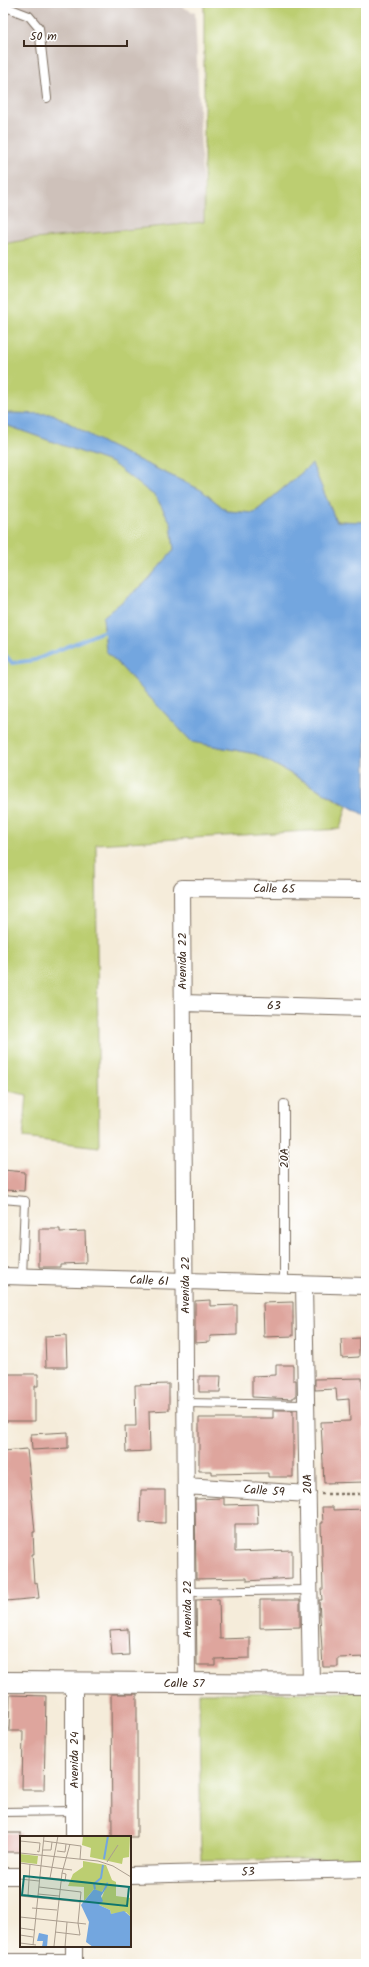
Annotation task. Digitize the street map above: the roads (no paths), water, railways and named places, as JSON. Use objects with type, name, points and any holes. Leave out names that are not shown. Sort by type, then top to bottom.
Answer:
[{"type":"street","name":"Calle 65","points":[[182,888],[366,890]]},
{"type":"street","name":"Avenida 22","points":[[182,888],[187,1683]]},
{"type":"street","name":"63","points":[[183,1003],[366,1008]]},
{"type":"street","name":"Calle 61","points":[[3,1276],[366,1286]]},
{"type":"street","name":"20A","points":[[304,1285],[311,1684]]},
{"type":"street","name":"Calle 59","points":[[186,1486],[308,1494]]},
{"type":"street","name":"Calle 57","points":[[3,1682],[366,1684]]},
{"type":"street","name":"Avenida 24","points":[[74,1682],[74,1836]]},
{"type":"street","name":"53","points":[[131,1875],[366,1869]]},
{"type":"street","points":[[3,1876],[20,1876]]},
{"type":"lane","points":[[3,6],[29,16],[38,28],[47,98]]},
{"type":"lane","name":"20A","points":[[284,1104],[284,1283]]},
{"type":"lane","points":[[3,1199],[24,1201],[22,1277]]},
{"type":"lane","points":[[185,1403],[305,1404]]},
{"type":"lane","points":[[187,1592],[309,1590]]},
{"type":"lane","points":[[3,1812],[74,1811]]},
{"type":"lane","points":[[3,1958],[74,1956]]},
{"type":"water","points":[[3,413],[53,414],[107,445],[201,490],[227,511],[254,513],[312,464],[336,521],[366,522],[366,816],[256,754],[192,742],[106,651],[103,617],[144,584],[174,550],[171,523],[156,497],[112,463],[3,424]]},
{"type":"waterway","points":[[3,652],[12,663],[35,660],[104,631]]}]
